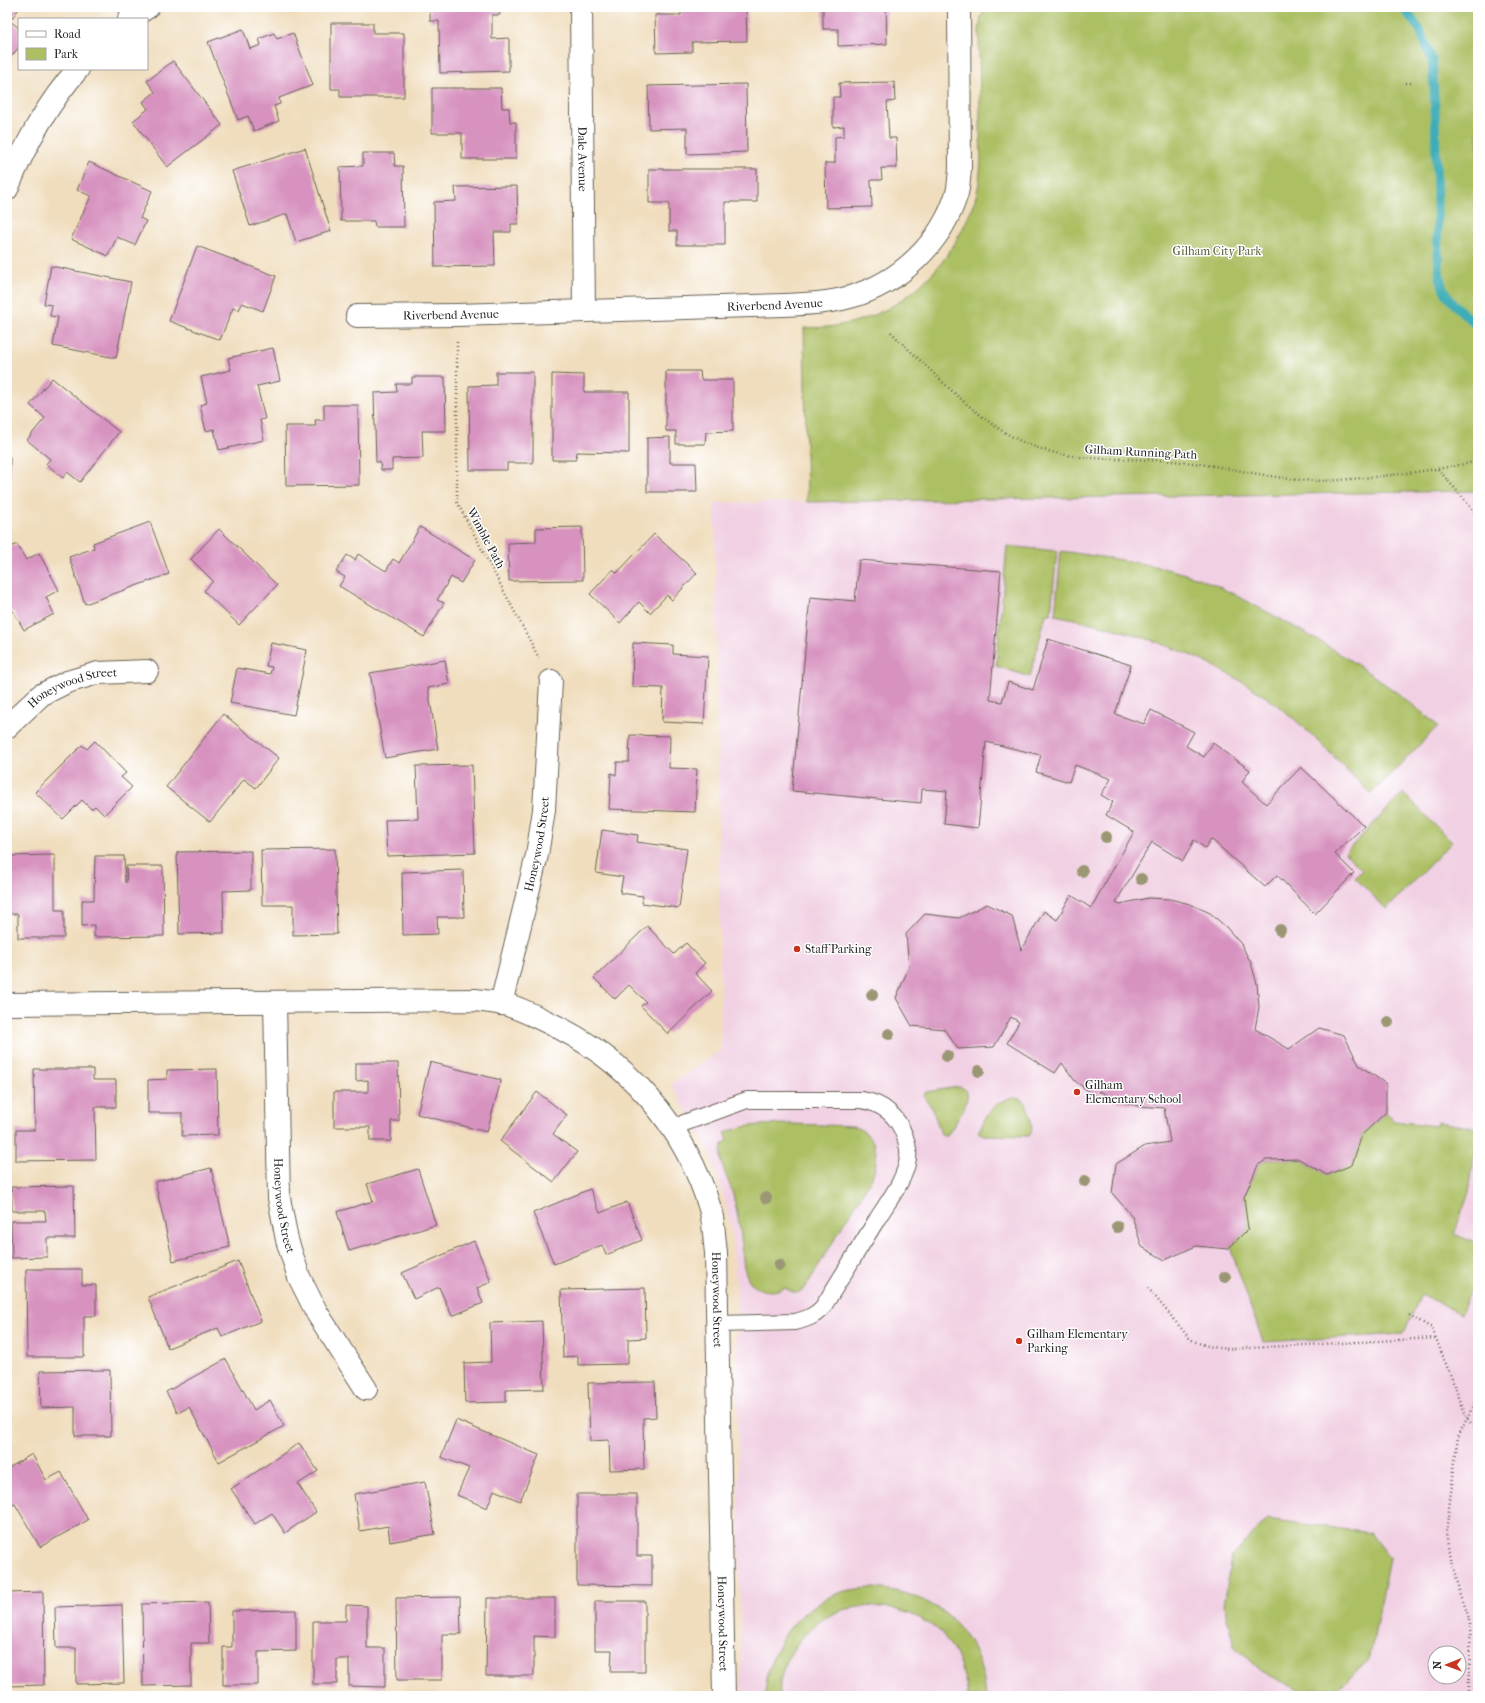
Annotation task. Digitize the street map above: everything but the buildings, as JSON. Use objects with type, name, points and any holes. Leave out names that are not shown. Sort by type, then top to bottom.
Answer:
[{"type":"street","points":[[131,18],[148,7]]},
{"type":"street","name":"Dale Avenue","points":[[580,7],[584,311]]},
{"type":"street","name":"Riverbend Avenue","points":[[357,316],[784,305],[825,302],[849,298],[868,291],[895,276],[914,262],[939,231],[949,214],[957,192],[960,169],[959,7]]},
{"type":"street","points":[[7,189],[37,125],[64,85],[77,70]]},
{"type":"street","name":"Honeywood Street","points":[[7,727],[41,695],[67,682],[98,673],[147,671]]},
{"type":"street","name":"Honeywood Street","points":[[501,1004],[537,855],[544,810],[551,681]]},
{"type":"street","name":"Honeywood Street","points":[[7,1004],[475,1000],[501,1004],[566,1030],[612,1061],[636,1083],[658,1107],[674,1130],[699,1178],[711,1214],[716,1252],[718,1324],[724,1696]]},
{"type":"street","name":"Honeywood Street","points":[[275,1002],[279,1198],[287,1240],[299,1277],[317,1313],[366,1389]]},
{"type":"lane","points":[[674,1130],[684,1123],[747,1100],[861,1100],[882,1106],[891,1113],[899,1123],[907,1143],[908,1157],[901,1181],[823,1307],[816,1314],[806,1320],[795,1322],[718,1324]]},
{"type":"path","points":[[1406,83],[1414,83]]},
{"type":"path","name":"Gilham Running Path","points":[[891,332],[954,393],[994,424],[1025,443],[1063,455],[1107,460],[1174,461],[1304,480],[1332,481],[1438,469],[1478,462]]},
{"type":"path","name":"Wimble Path","points":[[457,342],[457,502],[551,681]]},
{"type":"path","points":[[1438,469],[1478,518]]},
{"type":"path","points":[[1148,1288],[1190,1339],[1199,1344],[1215,1348],[1230,1349],[1435,1338]]},
{"type":"path","points":[[1409,1315],[1432,1328],[1468,1418],[1471,1423],[1478,1425]]},
{"type":"path","points":[[1470,1696],[1469,1617],[1451,1565],[1446,1532],[1458,1437],[1478,1396]]},
{"type":"shaded area","name":"Gilham Elementary School","points":[[1478,491],[1478,1696],[741,1696],[736,1280],[731,1228],[725,1201],[710,1153],[671,1084],[721,1050],[715,503]]},
{"type":"green space","name":"Gilham City Park","points":[[986,7],[1478,7],[1478,491],[807,502],[804,328],[831,327],[860,320],[896,304],[927,279],[940,264],[962,230],[976,195],[981,167],[979,31],[981,17]]},
{"type":"green space","points":[[1007,546],[1057,551],[1051,614],[1046,614],[1030,677],[996,666]]},
{"type":"green space","points":[[1061,551],[1164,568],[1198,578],[1234,594],[1291,625],[1357,665],[1399,694],[1438,726],[1371,794],[1294,719],[1280,707],[1242,681],[1165,645],[1111,628],[1055,615]]},
{"type":"green space","points":[[1403,793],[1452,842],[1386,909],[1355,878],[1362,870],[1345,853]]},
{"type":"green space","points":[[957,1087],[964,1089],[967,1093],[967,1100],[959,1117],[945,1137],[941,1134],[932,1108],[923,1095],[926,1092]]},
{"type":"green space","points":[[1012,1098],[1022,1100],[1028,1107],[1032,1126],[1029,1136],[984,1135],[978,1132],[990,1110],[994,1106]]},
{"type":"green space","points":[[1386,1112],[1394,1121],[1436,1126],[1437,1122],[1478,1128],[1469,1193],[1454,1234],[1478,1244],[1478,1275],[1461,1314],[1421,1294],[1404,1334],[1263,1342],[1230,1247],[1248,1229],[1244,1197],[1258,1165],[1266,1160],[1299,1159],[1327,1175],[1352,1165],[1362,1135]]},
{"type":"green space","points":[[792,1124],[853,1126],[868,1135],[872,1141],[875,1148],[876,1163],[871,1179],[807,1285],[802,1291],[799,1292],[794,1292],[785,1288],[770,1291],[756,1287],[747,1276],[744,1267],[741,1238],[734,1201],[721,1156],[724,1143],[728,1140],[725,1133],[749,1126]]},
{"type":"green space","points":[[1267,1519],[1371,1533],[1390,1558],[1369,1661],[1334,1689],[1298,1690],[1264,1673],[1234,1646],[1224,1606],[1231,1557]]},
{"type":"green space","points":[[870,1588],[894,1591],[915,1597],[934,1606],[950,1618],[964,1634],[975,1652],[982,1673],[986,1696],[968,1696],[965,1680],[956,1656],[943,1635],[936,1629],[919,1618],[902,1611],[871,1606],[847,1609],[825,1618],[814,1626],[805,1634],[790,1655],[780,1680],[780,1696],[765,1696],[771,1663],[786,1633],[797,1620],[809,1609],[839,1593]]},
{"type":"waterway","points":[[1403,7],[1420,30],[1432,60],[1435,108],[1438,253],[1440,279],[1449,298],[1478,327]]},
{"type":"place","name":"Staff Parking","points":[[797,949]]},
{"type":"place","name":"Gilham Elementary School","points":[[1077,1092]]},
{"type":"place","name":"Gilham Elementary Parking","points":[[1019,1341]]}]
